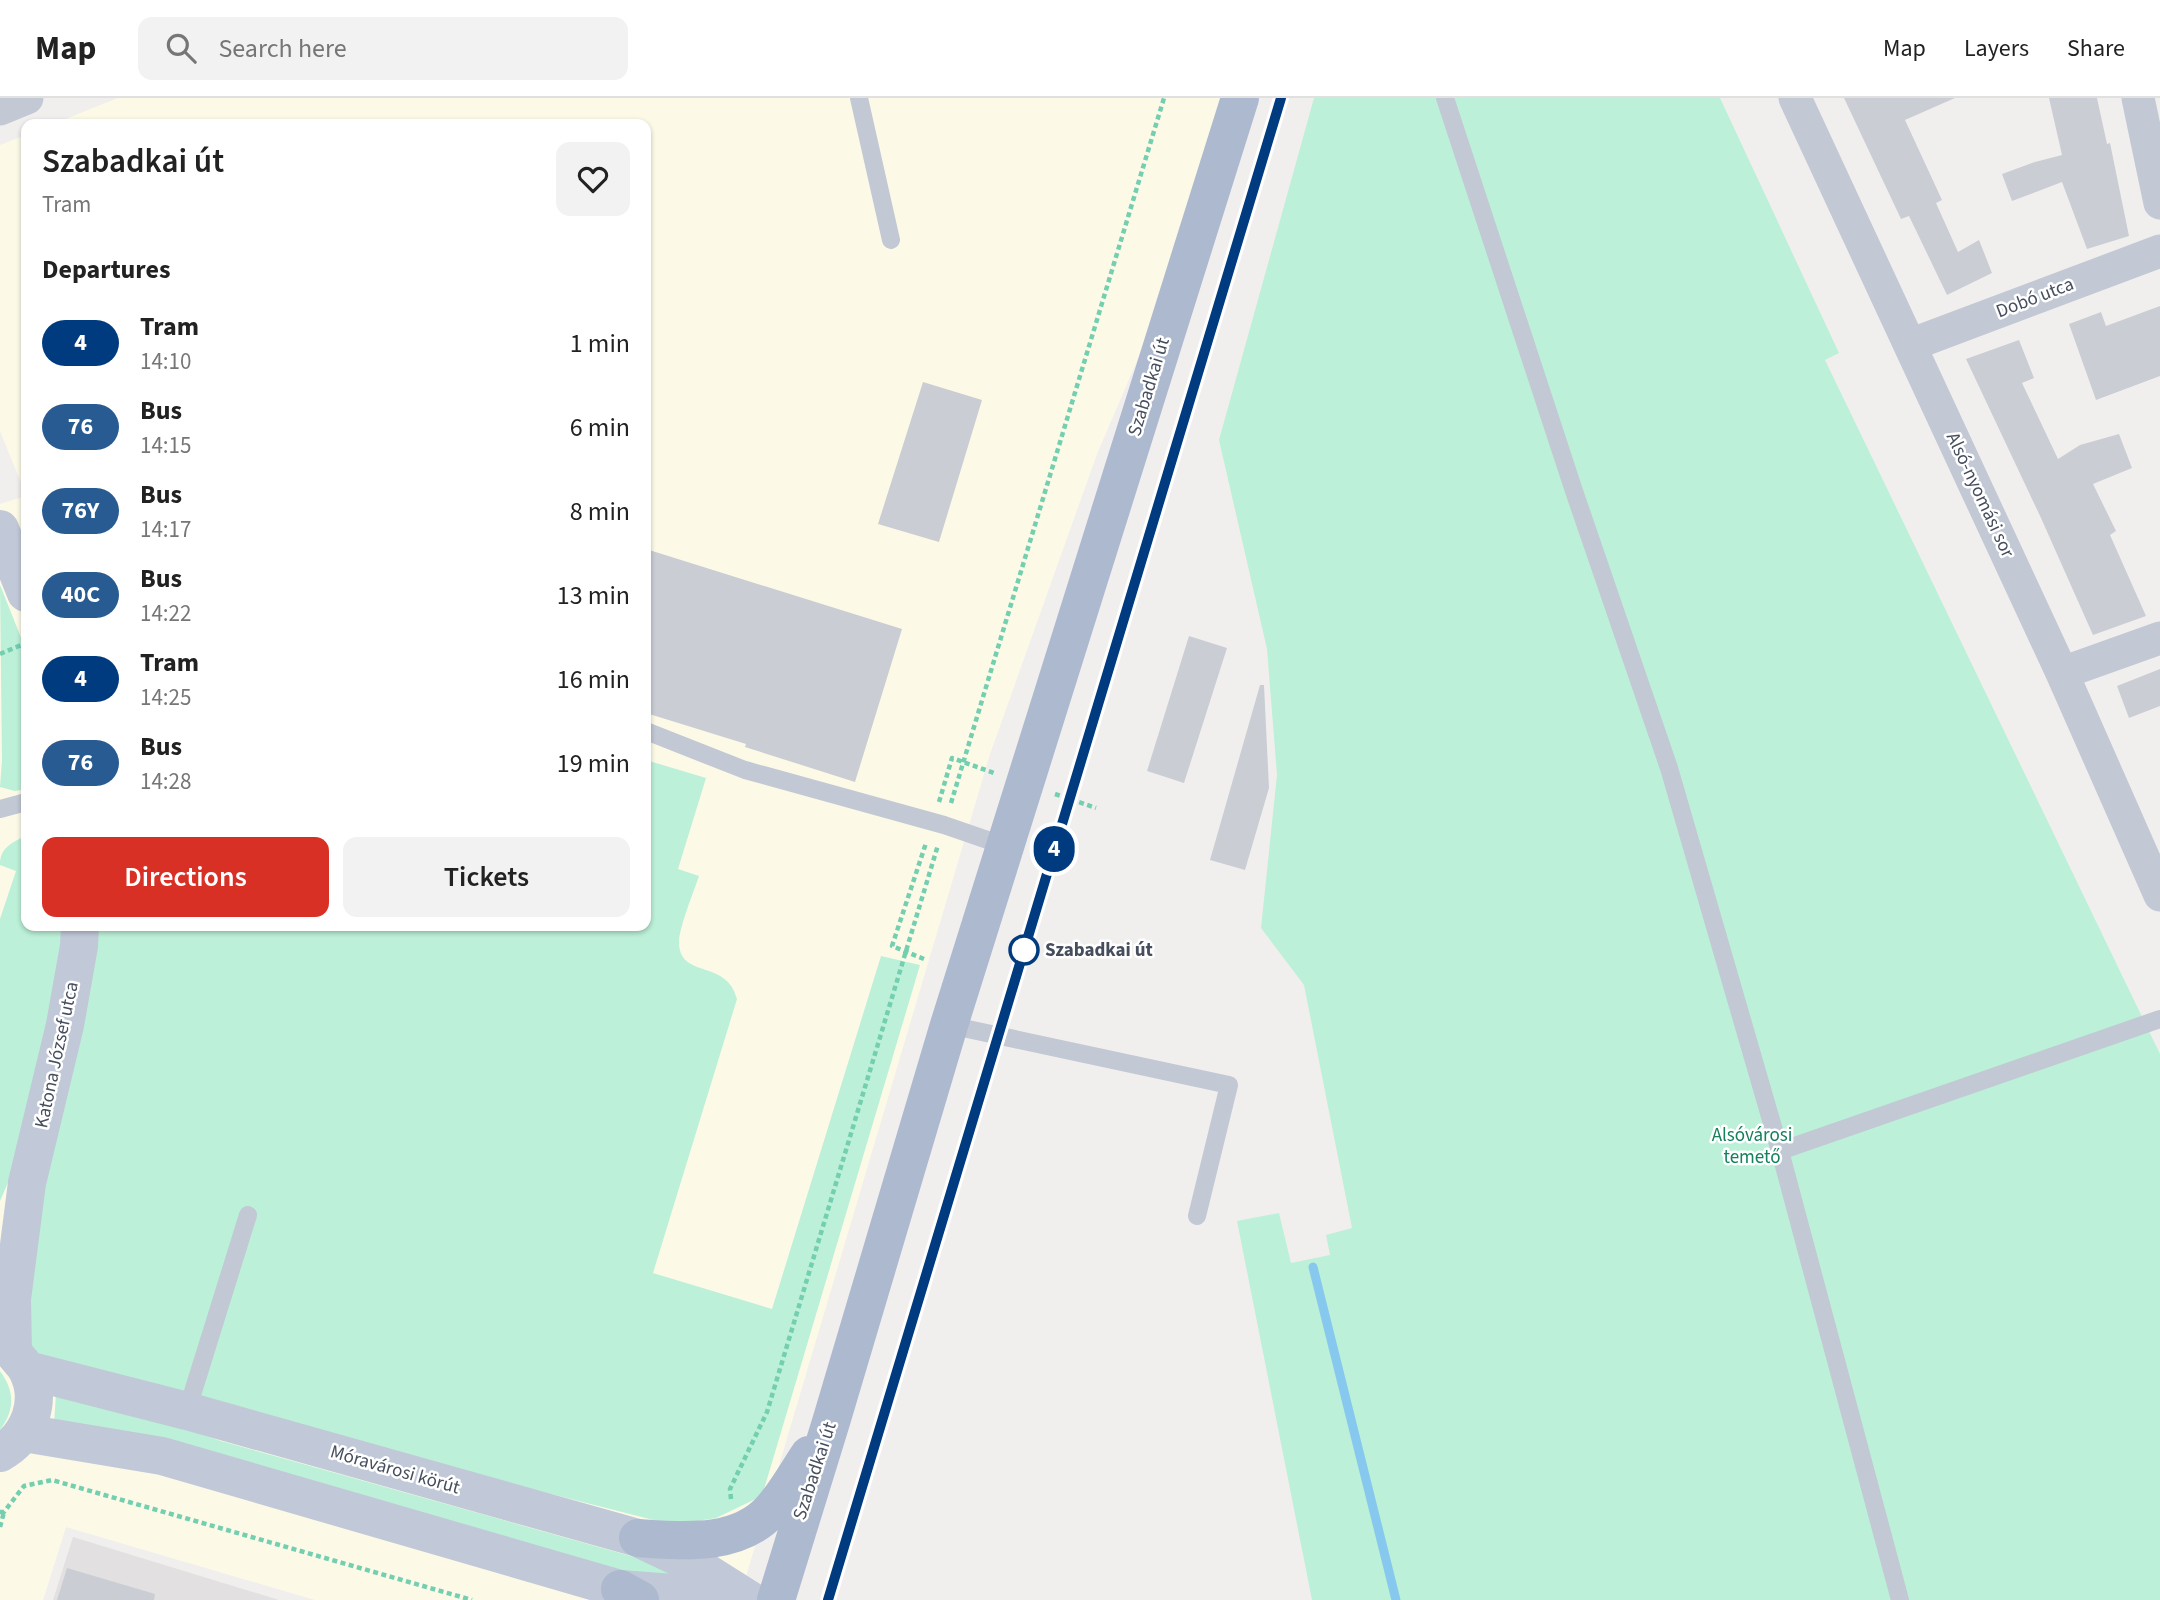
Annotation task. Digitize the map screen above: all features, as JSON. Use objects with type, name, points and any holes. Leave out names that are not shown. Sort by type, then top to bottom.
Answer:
[{"type":"main road","name":"Szabadkai út","points":[[776,1600],[949,1025],[1240,98]]},
{"type":"main road","points":[[0,529],[21,581]]},
{"type":"main road","name":"Katona József utca","points":[[12,1443],[32,1413],[34,1391],[13,1356],[12,1299],[27,1183],[65,1025],[80,931]]},
{"type":"main road","name":"Katona József utca","points":[[0,1241],[27,1183]]},
{"type":"main road","name":"Móravárosi körút","points":[[13,1356],[187,1411],[638,1538],[693,1564],[750,1600]]},
{"type":"main road","points":[[638,1538],[700,1540],[743,1530],[771,1510],[831,1422]]},
{"type":"main road","points":[[12,1443],[162,1456],[630,1594],[673,1593],[696,1600]]},
{"type":"street","points":[[0,109],[27,98]]},
{"type":"street","name":"Alsó-nyomási sor","points":[[1794,98],[2063,673],[2160,895]]},
{"type":"street","points":[[2138,98],[2160,203]]},
{"type":"street","name":"Dobó utca","points":[[1910,345],[2160,251]]},
{"type":"street","points":[[2063,673],[2160,638]]},
{"type":"lane","points":[[859,98],[891,240]]},
{"type":"lane","points":[[1445,98],[1574,491],[1669,768],[1780,1151],[1900,1600]]},
{"type":"lane","points":[[651,733],[745,769],[944,825],[1005,846]]},
{"type":"lane","points":[[0,809],[21,803]]},
{"type":"lane","points":[[1780,1151],[2160,1019]]},
{"type":"lane","points":[[949,1025],[1229,1085],[1197,1216]]},
{"type":"lane","points":[[187,1411],[248,1215]]},
{"type":"path","points":[[733,1534],[730,1489],[767,1412],[1164,98]]},
{"type":"path","points":[[0,654],[21,645]]},
{"type":"path","points":[[0,1527],[2,1512],[24,1486],[52,1480],[472,1600]]},
{"type":"shaded area","points":[[118,98],[1222,98],[1145,342],[1097,454],[990,754],[739,1600],[315,1600],[66,1527],[43,1600],[0,1600],[0,504],[21,498],[21,931],[651,931],[651,119],[66,119]]},
{"type":"shaded area","points":[[21,137],[21,483],[0,431],[0,145]]},
{"type":"shaded area","points":[[73,1537],[279,1600],[53,1600]]},
{"type":"green space","name":"Alsóvárosi temető","points":[[1314,98],[1720,98],[1839,353],[1825,360],[2160,1054],[2160,1600],[1312,1600],[1237,1221],[1279,1213],[1291,1263],[1330,1255],[1326,1235],[1352,1228],[1304,985],[1261,928],[1277,775],[1267,649],[1219,440]]},
{"type":"green space","points":[[0,585],[21,638],[21,790],[0,787]]},
{"type":"green space","points":[[651,762],[706,778],[678,869],[699,876],[679,944],[682,955],[688,962],[724,978],[737,999],[653,1273],[772,1309],[881,956],[920,965],[762,1496],[716,1518],[673,1525],[64,1370],[38,1355],[30,1342],[21,1315],[92,931],[651,931]]},
{"type":"green space","points":[[21,838],[21,931],[65,931],[23,1148],[0,1201],[0,919],[16,871],[0,865],[1,855]]},
{"type":"green space","points":[[0,1371],[11,1393],[11,1408],[0,1430]]},
{"type":"green space","points":[[56,1393],[154,1418],[221,1441],[677,1569],[717,1598],[54,1424]]},
{"type":"building","points":[[1844,98],[1955,98],[1905,120],[1942,200],[1936,203],[1958,252],[1979,240],[1992,273],[1947,295],[1909,216],[1901,219]]},
{"type":"building","points":[[2049,98],[2097,98],[2107,144],[2110,143],[2129,236],[2087,249],[2062,182],[2012,201],[2002,174],[2062,155]]},
{"type":"building","points":[[2160,306],[2160,376],[2096,400],[2069,324],[2101,312],[2106,326]]},
{"type":"building","points":[[2019,340],[2034,378],[2022,383],[2058,459],[2080,445],[2119,434],[2132,468],[2093,484],[2116,531],[2110,535],[2146,616],[2093,635],[1966,359]]},
{"type":"building","points":[[923,382],[982,400],[939,542],[878,524]]},
{"type":"building","points":[[651,551],[902,629],[855,782],[745,747],[746,744],[651,715]]},
{"type":"building","points":[[1189,636],[1227,648],[1184,783],[1147,771]]},
{"type":"building","points":[[2160,669],[2160,706],[2129,718],[2117,686]]},
{"type":"building","points":[[1260,685],[1264,685],[1269,788],[1245,870],[1210,860]]},
{"type":"building","points":[[67,1568],[155,1594],[154,1600],[57,1600]]},
{"type":"waterway","points":[[1313,1267],[1396,1600]]},
{"type":"tram line","points":[[828,1600],[1281,98]]},
{"type":"tram line","name":"4","points":[[828,1600],[1281,98]]},
{"type":"place","name":"Szabadkai út","points":[[1024,950]]}]
